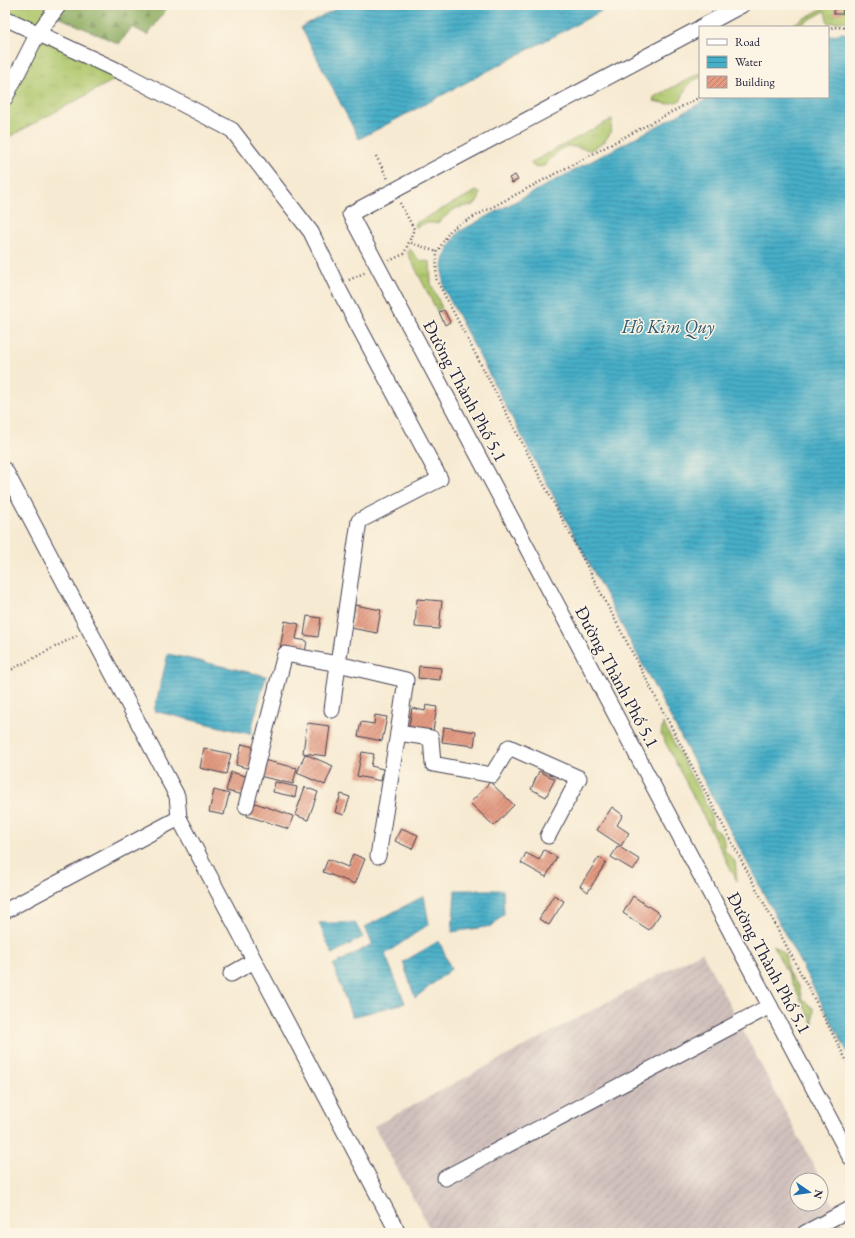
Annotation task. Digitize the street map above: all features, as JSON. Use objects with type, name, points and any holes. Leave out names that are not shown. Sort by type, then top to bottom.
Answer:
[{"type":"street","points":[[5,98],[38,33],[59,5]]},
{"type":"street","points":[[703,26],[742,5]]},
{"type":"street","points":[[5,18],[125,74],[232,130],[312,232],[337,286],[440,479],[359,521],[332,710]]},
{"type":"street","name":"Đường Thành Phố 5.1","points":[[699,28],[350,214],[850,1157]]},
{"type":"street","points":[[5,470],[177,796],[179,818],[398,1233]]},
{"type":"street","points":[[246,806],[285,654],[338,664],[406,680],[378,856]]},
{"type":"street","points":[[398,733],[430,738],[433,764],[492,774],[509,747],[579,778],[548,836]]},
{"type":"street","points":[[5,911],[179,818]]},
{"type":"street","points":[[231,974],[254,961]]},
{"type":"street","points":[[445,1178],[770,1006]]},
{"type":"street","points":[[804,1233],[850,1210]]},
{"type":"path","points":[[829,29],[833,27],[850,28]]},
{"type":"path","points":[[699,97],[451,229],[437,252],[436,279],[850,1067]]},
{"type":"path","points":[[5,673],[89,629]]},
{"type":"shaded area","points":[[702,952],[817,1172],[789,1172],[789,1212],[829,1212],[829,1196],[848,1233],[432,1233],[374,1126]]},
{"type":"green space","points":[[5,5],[59,5],[38,33],[5,18]]},
{"type":"green space","points":[[59,5],[169,5],[148,35],[132,27],[119,44],[52,14]]},
{"type":"green space","points":[[829,5],[850,5],[850,21],[828,23],[825,11],[798,26],[790,26]]},
{"type":"green space","points":[[38,33],[125,74],[5,139],[5,103]]},
{"type":"green space","points":[[699,74],[699,78],[690,83],[681,100],[668,104],[653,101],[654,97]]},
{"type":"green space","points":[[612,119],[611,132],[604,142],[591,150],[568,146],[561,149],[544,166],[534,167],[530,163]]},
{"type":"green space","points":[[476,191],[480,193],[479,199],[474,205],[456,208],[437,223],[425,223],[416,227],[414,224]]},
{"type":"green space","points":[[409,248],[419,260],[430,262],[431,284],[442,308],[437,311],[408,254]]},
{"type":"green space","points":[[663,723],[710,811],[713,827],[723,836],[725,851],[735,861],[737,881],[661,734]]},
{"type":"green space","points":[[773,945],[785,954],[788,972],[799,987],[802,999],[814,1009],[813,1024]]},
{"type":"water","points":[[343,5],[613,5],[359,139],[301,27]]},
{"type":"water","name":"Hồ Kim Quy","points":[[842,33],[850,34],[850,1057],[444,289],[443,273],[444,258],[454,238],[460,231],[710,98],[829,98],[829,36]]},
{"type":"water","points":[[168,654],[266,676],[250,734],[154,711]]},
{"type":"water","points":[[455,890],[503,890],[504,914],[492,926],[452,932]]},
{"type":"water","points":[[424,896],[429,924],[385,954],[405,1003],[352,1017],[333,965],[372,944],[365,927]]},
{"type":"water","points":[[319,923],[355,923],[363,937],[332,954]]},
{"type":"water","points":[[439,941],[451,969],[415,998],[403,962]]},
{"type":"building","points":[[834,5],[842,5],[843,14],[834,14]]},
{"type":"building","points":[[515,175],[518,180],[512,183],[509,178]]},
{"type":"building","points":[[444,310],[450,322],[445,325],[439,312]]},
{"type":"building","points":[[417,599],[442,601],[439,629],[415,627]]},
{"type":"building","points":[[355,605],[381,610],[377,633],[351,628]]},
{"type":"building","points":[[307,616],[321,618],[318,637],[304,635]]},
{"type":"building","points":[[285,621],[299,624],[296,639],[307,641],[305,653],[280,649]]},
{"type":"building","points":[[419,666],[441,668],[440,680],[418,678]]},
{"type":"building","points":[[426,705],[437,707],[433,731],[409,727],[412,708],[425,711]]},
{"type":"building","points":[[375,715],[387,717],[382,741],[358,736],[361,722],[374,724]]},
{"type":"building","points":[[307,723],[330,726],[326,756],[303,753]]},
{"type":"building","points":[[444,727],[476,732],[474,746],[442,742]]},
{"type":"building","points":[[242,744],[257,748],[250,769],[236,765]]},
{"type":"building","points":[[204,748],[231,754],[226,774],[200,768]]},
{"type":"building","points":[[362,752],[374,754],[371,766],[383,769],[381,781],[357,776]]},
{"type":"building","points":[[305,754],[333,766],[325,785],[297,773]]},
{"type":"building","points":[[263,760],[297,768],[293,784],[259,776]]},
{"type":"building","points":[[539,771],[555,779],[546,797],[531,789]]},
{"type":"building","points":[[231,772],[249,777],[244,795],[226,791]]},
{"type":"building","points":[[275,782],[297,787],[295,797],[273,792]]},
{"type":"building","points":[[490,782],[514,805],[494,826],[470,803]]},
{"type":"building","points":[[305,787],[318,792],[308,820],[295,815]]},
{"type":"building","points":[[214,790],[229,794],[224,815],[209,812]]},
{"type":"building","points":[[341,794],[350,797],[344,815],[335,812]]},
{"type":"building","points":[[252,802],[293,816],[289,829],[247,816]]},
{"type":"building","points":[[612,807],[623,815],[617,825],[629,833],[621,846],[597,830]]},
{"type":"building","points":[[401,828],[418,835],[412,849],[395,841]]},
{"type":"building","points":[[618,846],[640,860],[633,870],[611,857]]},
{"type":"building","points":[[544,850],[557,857],[546,877],[521,863],[526,853],[539,860]]},
{"type":"building","points":[[353,854],[365,859],[355,884],[323,872],[328,859],[348,867]]},
{"type":"building","points":[[599,857],[606,862],[588,892],[580,886]]},
{"type":"building","points":[[554,895],[564,901],[549,925],[539,919]]},
{"type":"building","points":[[633,896],[660,914],[649,930],[623,913]]}]
